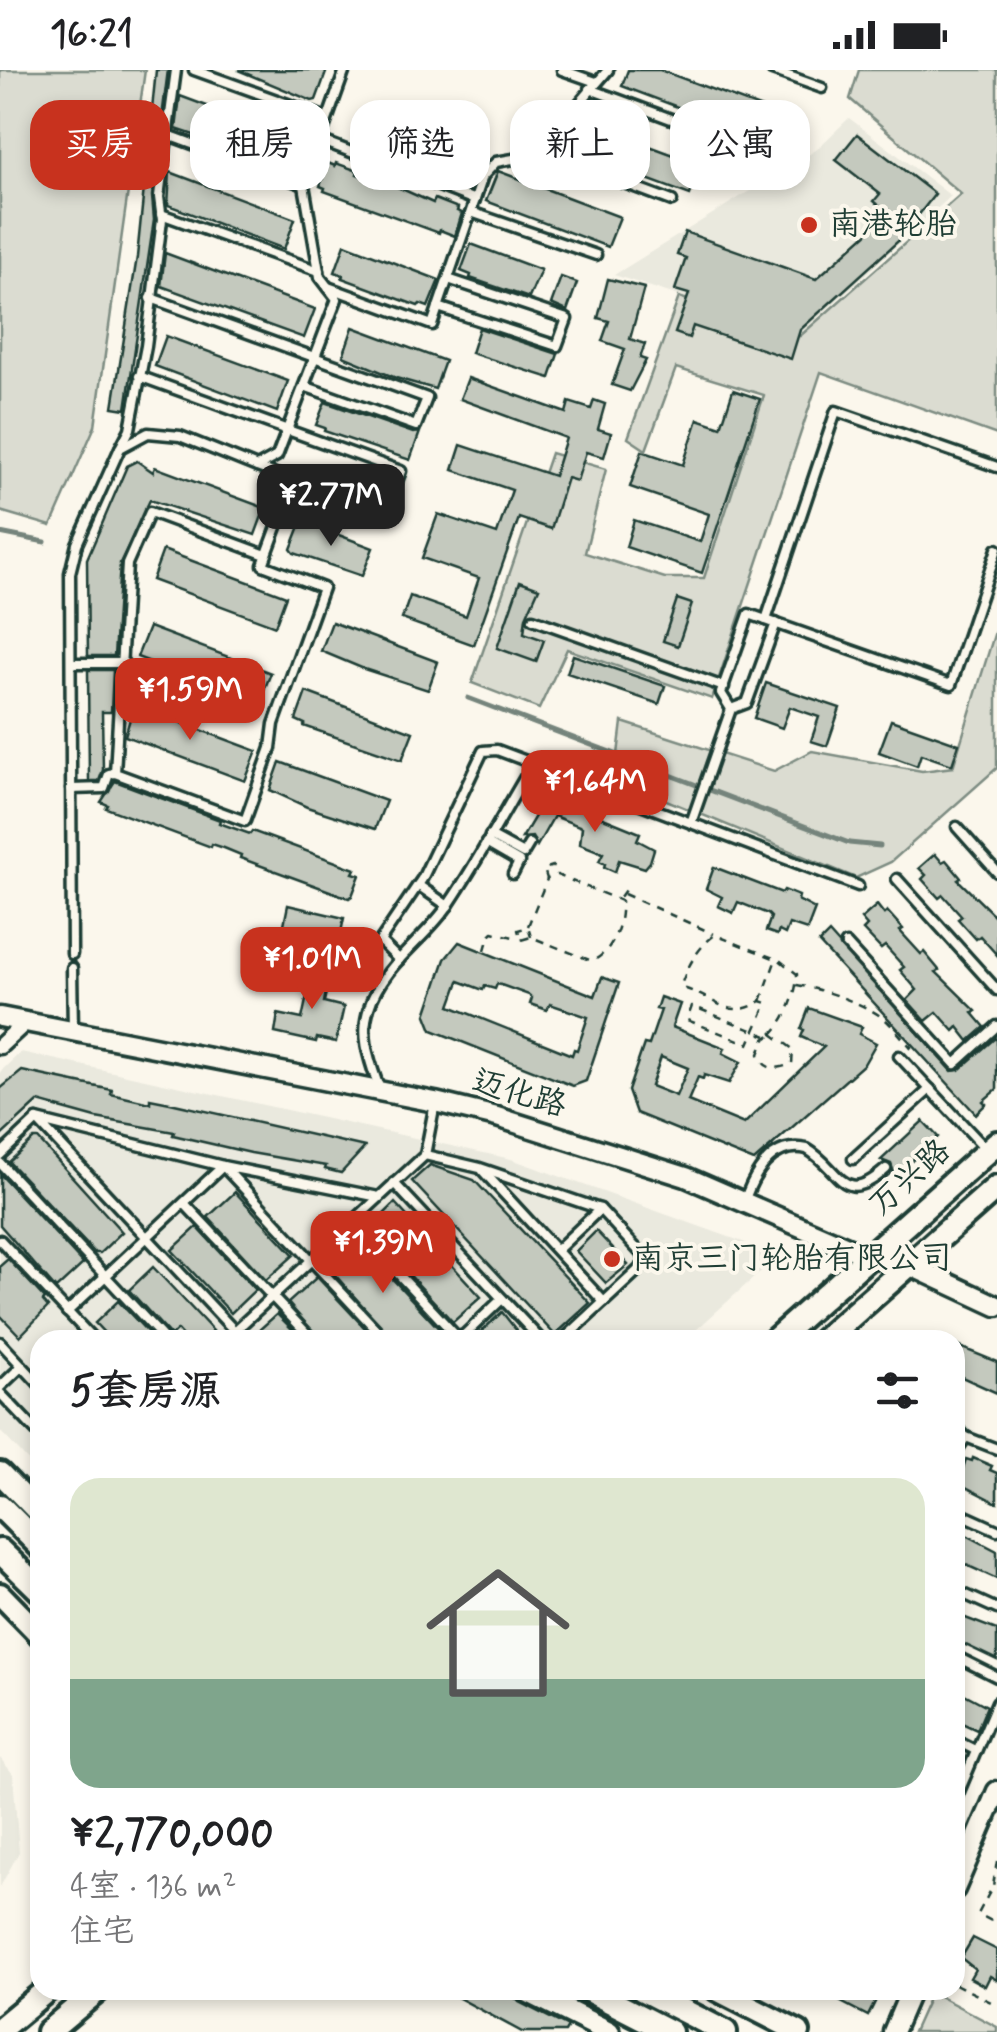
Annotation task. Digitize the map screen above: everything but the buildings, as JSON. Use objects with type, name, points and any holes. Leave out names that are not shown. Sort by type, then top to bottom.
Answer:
[{"type":"main road","name":"万兴路","points":[[787,1330],[992,1147]]},
{"type":"main road","name":"万兴路","points":[[835,1330],[997,1187]]},
{"type":"main road","points":[[0,1473],[30,1504]]},
{"type":"main road","points":[[0,1506],[30,1536]]},
{"type":"main road","points":[[0,1551],[30,1580]]},
{"type":"main road","points":[[0,1594],[30,1624]]},
{"type":"main road","points":[[0,2029],[35,2000]]},
{"type":"main road","points":[[48,2032],[86,2000]]},
{"type":"main road","points":[[546,2000],[609,2032]]},
{"type":"main road","points":[[608,2000],[670,2032]]},
{"type":"main road","points":[[663,2000],[725,2032]]},
{"type":"main road","points":[[736,2000],[799,2032]]},
{"type":"street","name":"迈化路","points":[[0,1017],[497,1117],[686,1177],[870,1256],[908,1265],[997,1306]]},
{"type":"street","points":[[0,1046],[26,1022]]},
{"type":"street","points":[[965,1866],[997,1791]]},
{"type":"street","points":[[893,2032],[907,2000]]},
{"type":"lane","points":[[170,119],[176,70]]},
{"type":"lane","points":[[194,70],[277,100]]},
{"type":"lane","points":[[330,110],[344,70]]},
{"type":"lane","points":[[562,70],[670,116]]},
{"type":"lane","points":[[581,100],[608,70]]},
{"type":"lane","points":[[772,70],[822,88]]},
{"type":"lane","points":[[330,144],[475,200]]},
{"type":"lane","points":[[328,288],[432,325],[483,176],[496,162],[510,159]]},
{"type":"lane","points":[[72,954],[70,572],[77,544],[130,428],[151,298],[161,190]]},
{"type":"lane","points":[[257,467],[277,456],[337,300],[319,272],[305,190]]},
{"type":"lane","points":[[642,190],[672,201]]},
{"type":"lane","points":[[471,212],[596,255]]},
{"type":"lane","points":[[161,214],[319,272]]},
{"type":"lane","points":[[438,308],[558,346],[567,319],[448,280]]},
{"type":"lane","points":[[151,298],[426,398],[416,426],[304,386]]},
{"type":"lane","points":[[120,448],[148,433],[180,436],[384,516],[401,471],[139,376]]},
{"type":"lane","points":[[766,620],[836,412],[997,466]]},
{"type":"lane","points":[[71,788],[104,788],[108,774],[115,773],[245,821],[271,748],[274,724],[323,588],[262,565],[294,481]]},
{"type":"lane","points":[[115,773],[128,564],[150,512],[266,555]]},
{"type":"lane","points":[[732,709],[721,693],[749,614],[951,685],[997,549]]},
{"type":"lane","points":[[533,619],[724,687]]},
{"type":"lane","points":[[732,709],[748,704],[776,623]]},
{"type":"lane","points":[[71,664],[124,663]]},
{"type":"lane","points":[[691,823],[732,709]]},
{"type":"lane","points":[[399,960],[380,941],[418,885],[483,751],[498,750],[858,886]]},
{"type":"lane","points":[[380,1091],[368,1056],[364,1028],[369,1006],[399,960],[448,906],[525,777]]},
{"type":"lane","points":[[957,826],[997,872]]},
{"type":"lane","points":[[488,840],[521,858]]},
{"type":"lane","points":[[513,874],[528,844]]},
{"type":"lane","points":[[897,879],[997,990]]},
{"type":"lane","points":[[418,885],[448,906]]},
{"type":"lane","points":[[846,944],[955,1064],[997,1026]]},
{"type":"lane","points":[[72,968],[73,1030]]},
{"type":"lane","points":[[900,1056],[930,1090],[992,1147]]},
{"type":"lane","points":[[853,1159],[930,1090]]},
{"type":"lane","points":[[236,1330],[425,1154],[435,1102]]},
{"type":"lane","points":[[0,1155],[37,1120]]},
{"type":"lane","points":[[37,1120],[223,1166],[379,1197]]},
{"type":"lane","points":[[37,1120],[234,1330]]},
{"type":"lane","points":[[744,1202],[754,1172],[786,1148],[814,1153],[839,1180],[852,1186],[866,1184],[886,1169]]},
{"type":"lane","points":[[425,1154],[480,1168],[600,1209],[648,1261],[574,1330]]},
{"type":"lane","points":[[0,1163],[156,1330]]},
{"type":"lane","points":[[68,1312],[223,1166]]},
{"type":"lane","points":[[223,1166],[377,1330]]},
{"type":"lane","points":[[480,1168],[604,1302]]},
{"type":"lane","points":[[394,1183],[531,1330]]},
{"type":"lane","points":[[184,1202],[304,1330]]},
{"type":"lane","points":[[556,1250],[600,1209]]},
{"type":"lane","points":[[351,1224],[450,1330]]},
{"type":"lane","points":[[0,1240],[85,1330]]},
{"type":"lane","points":[[469,1330],[502,1299]]},
{"type":"lane","points":[[0,1342],[4,1354],[30,1374]]},
{"type":"lane","points":[[22,1366],[0,1390],[30,1424]]},
{"type":"lane","points":[[966,1437],[997,1449]]},
{"type":"lane","points":[[965,1516],[997,1530]]},
{"type":"lane","points":[[965,1595],[997,1609]]},
{"type":"lane","points":[[965,1661],[997,1677]]},
{"type":"lane","points":[[965,1776],[997,1702]]},
{"type":"lane","points":[[965,1745],[975,1750]]},
{"type":"path","points":[[547,878],[543,872],[550,865],[556,868],[557,875]]},
{"type":"path","points":[[531,937],[592,961],[608,952],[620,920],[622,907],[618,898],[557,875],[547,878]]},
{"type":"path","points":[[531,937],[528,927],[547,878]]},
{"type":"path","points":[[618,898],[627,886]]},
{"type":"path","points":[[624,894],[776,958],[797,974],[797,985],[784,1018],[770,1036],[759,1054],[767,1067],[776,1069],[792,1064],[794,1049],[770,1036],[754,1031],[692,1006],[687,1020],[750,1044],[754,1031],[767,1003],[761,1000]]},
{"type":"path","points":[[518,938],[518,930],[528,927]]},
{"type":"path","points":[[485,950],[488,936],[494,932],[525,941],[531,937]]},
{"type":"path","points":[[715,935],[698,950],[682,985],[733,1010],[750,1009],[761,1000],[776,958]]},
{"type":"path","points":[[797,985],[830,993],[887,1021],[911,1047],[900,1056]]},
{"type":"path","points":[[997,1860],[993,1886],[978,1914],[997,1924]]},
{"type":"path","points":[[965,1989],[997,2005]]},
{"type":"shaded area","points":[[0,70],[145,70],[141,100],[30,100],[30,190],[128,190],[95,426],[51,526],[0,511]]},
{"type":"shaded area","points":[[859,70],[997,70],[997,435],[821,372],[712,699],[567,649],[539,709],[472,683],[551,453],[606,469],[585,553],[665,578],[704,578],[764,395],[676,368],[646,450],[628,438],[679,297],[800,336],[961,194],[850,99]]},
{"type":"shaded area","points":[[849,118],[951,196],[799,335],[614,275],[751,190],[810,190],[810,154]]},
{"type":"shaded area","points":[[997,625],[997,768],[891,862],[856,878],[615,779],[622,722],[774,771],[812,751],[922,771],[953,767]]},
{"type":"shaded area","points":[[21,1052],[511,1159],[779,1255],[696,1330],[30,1330],[30,1462],[0,1431],[0,1072]]},
{"type":"shaded area","points":[[0,1758],[13,1774],[19,1852],[0,1887]]},
{"type":"shaded area","points":[[927,2000],[946,2000],[997,2027],[997,2032],[913,2032]]},
{"type":"waterway","points":[[0,533],[45,542]]},
{"type":"waterway","points":[[468,698],[849,843],[880,846]]},
{"type":"place","name":"南港轮胎","points":[[809,225]]},
{"type":"place","name":"南京三门轮胎有限公司","points":[[612,1259]]}]
